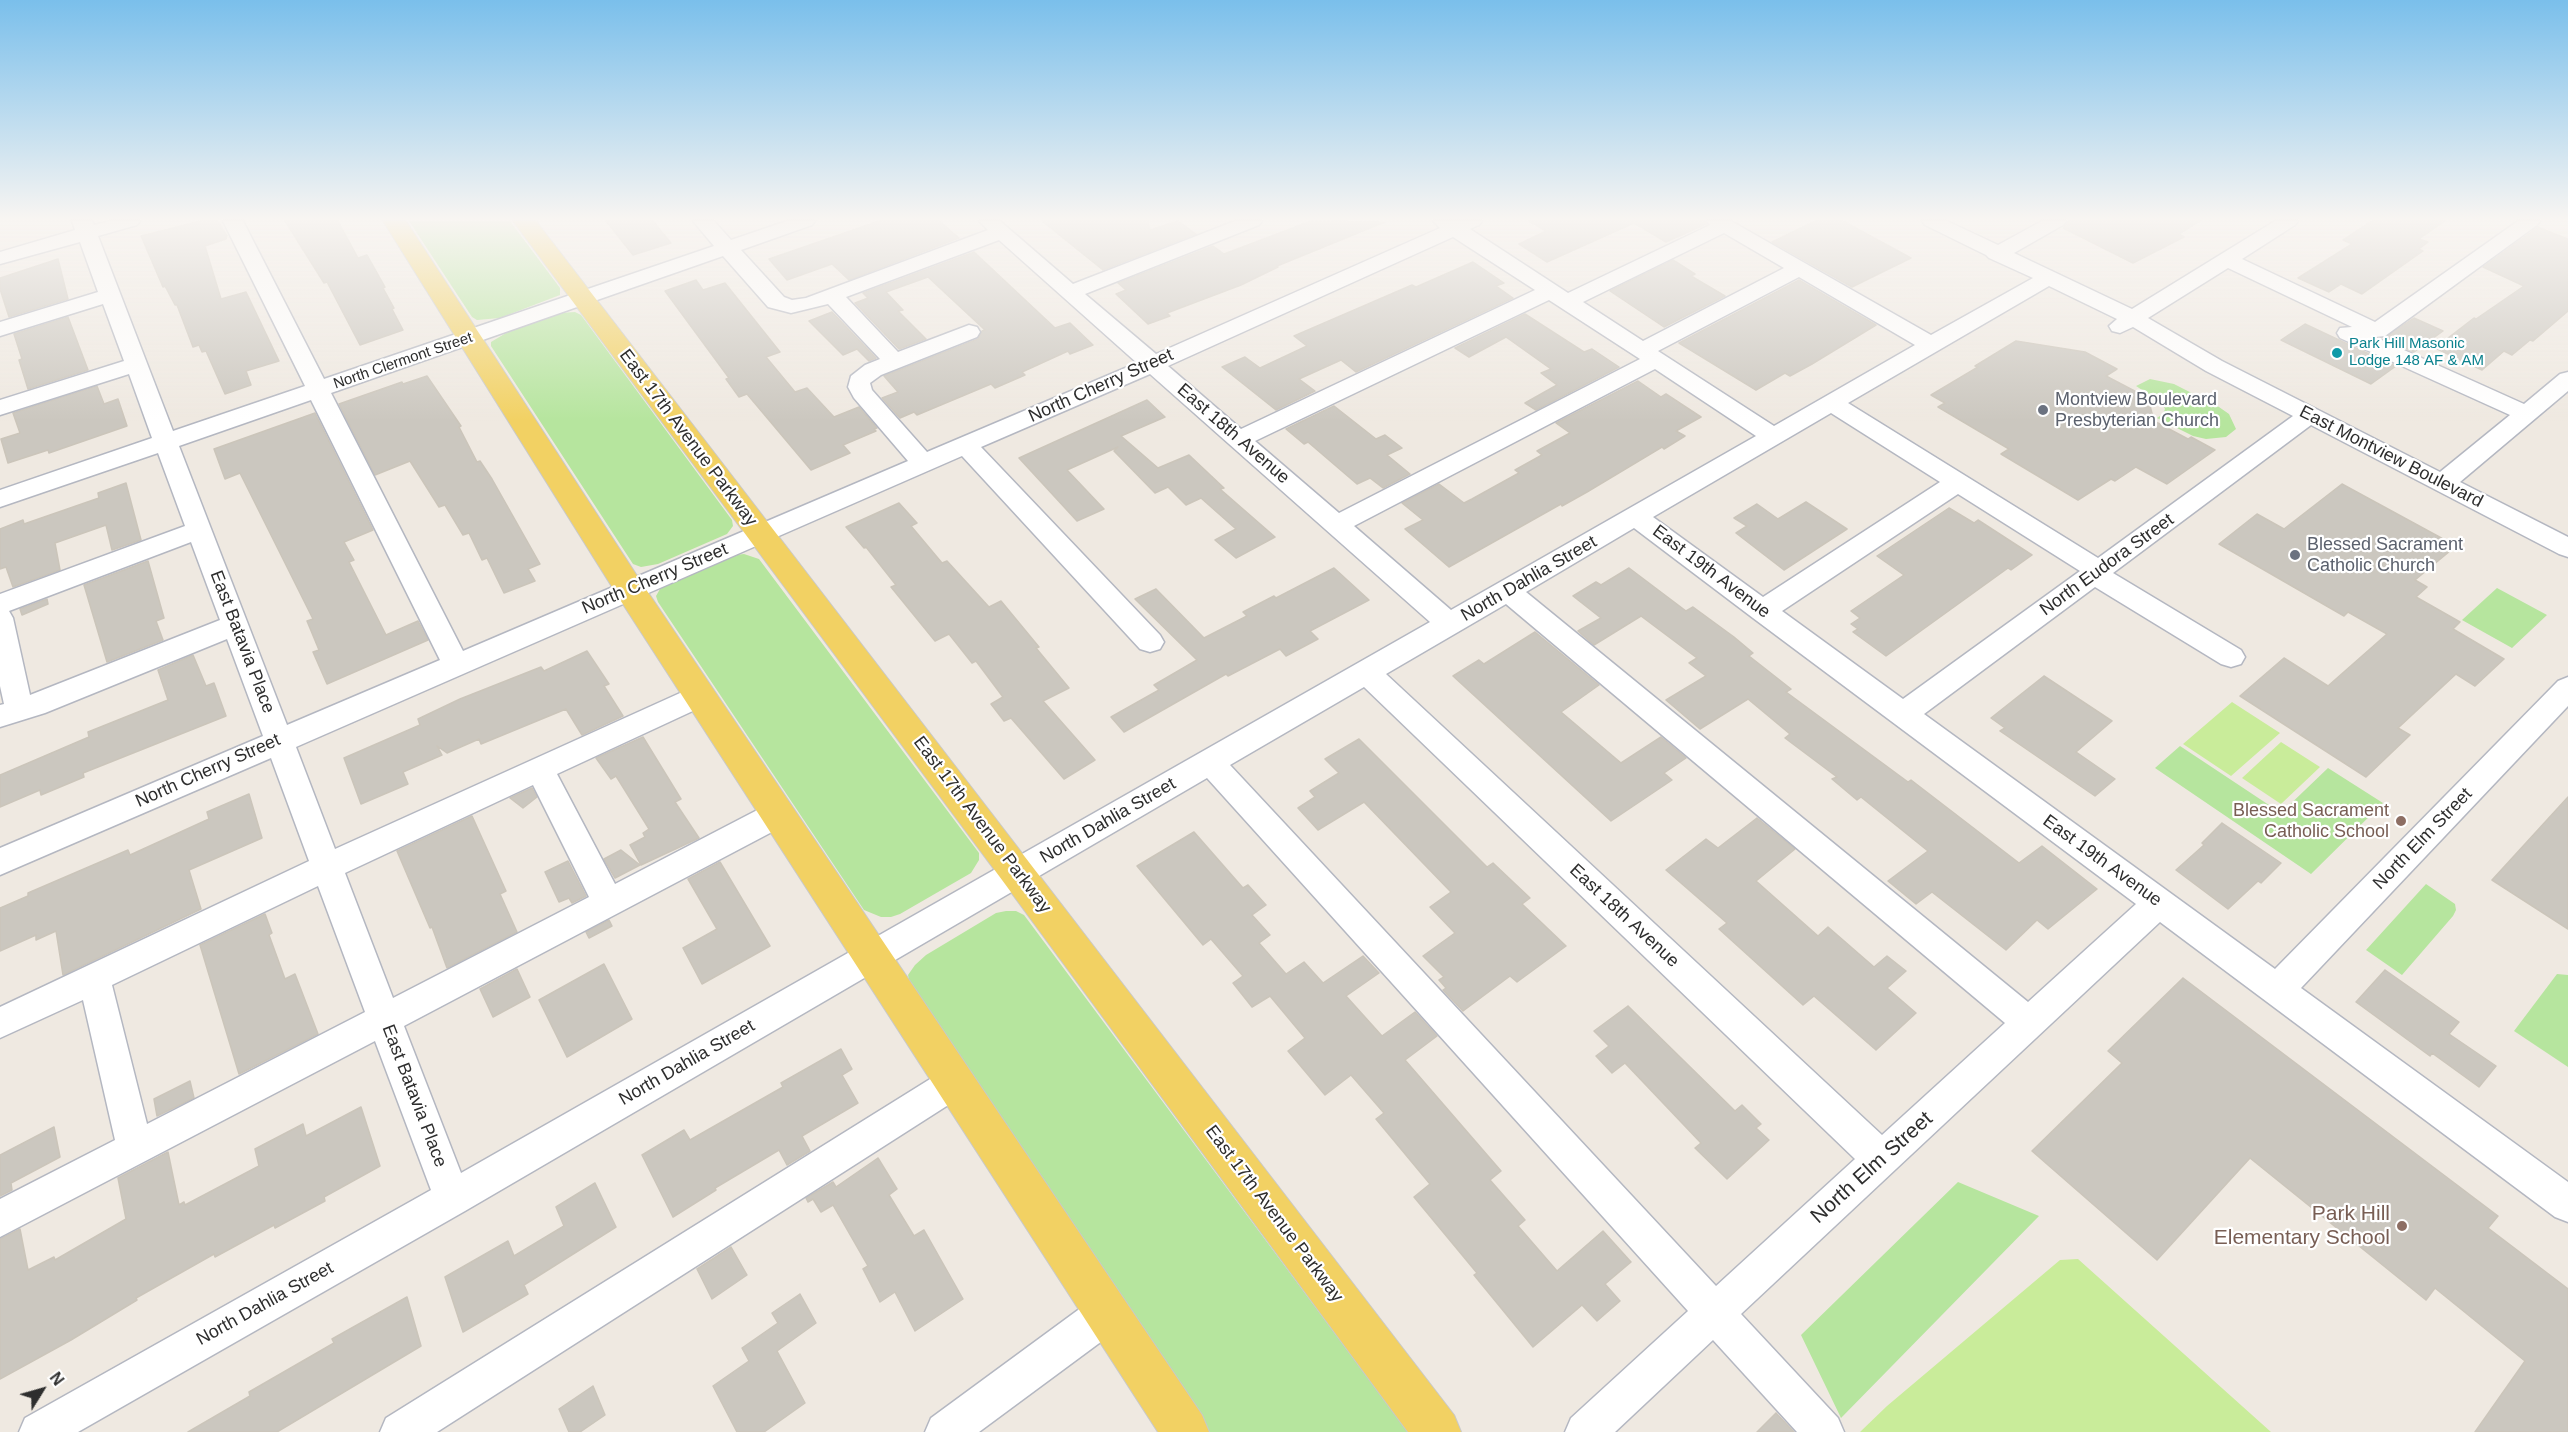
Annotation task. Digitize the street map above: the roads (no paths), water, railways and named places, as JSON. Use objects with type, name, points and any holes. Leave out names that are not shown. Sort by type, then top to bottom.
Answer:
[{"type":"main road","points":[[438,288],[630,590],[1185,1432]]},
{"type":"main road","name":"East 17th Avenue Parkway","points":[[575,288],[1437,1432]]},
{"type":"street","name":"East Batavia Place","points":[[107,288],[453,1198]]},
{"type":"street","points":[[266,288],[456,664]]},
{"type":"street","name":"North Clermont Street","points":[[0,499],[613,288]]},
{"type":"street","points":[[763,288],[782,306],[800,306],[849,288]]},
{"type":"street","name":"East 18th Avenue","points":[[1066,288],[1450,624]]},
{"type":"street","points":[[1071,292],[1081,288]]},
{"type":"street","name":"North Cherry Street","points":[[0,862],[1153,364],[1317,288]]},
{"type":"street","points":[[1548,288],[1773,436]]},
{"type":"street","points":[[1239,439],[1577,288]]},
{"type":"street","points":[[1336,524],[1649,356],[1766,288]]},
{"type":"street","points":[[1831,288],[1932,345]]},
{"type":"street","name":"North Dahlia Street","points":[[54,1428],[2031,288]]},
{"type":"street","name":"East Montview Boulevard","points":[[2059,288],[2568,548]]},
{"type":"street","points":[[2127,322],[2181,288]]},
{"type":"street","points":[[2267,288],[2526,414]]},
{"type":"street","points":[[2275,288],[2377,331],[2437,288]]},
{"type":"street","points":[[832,295],[895,362]]},
{"type":"street","points":[[0,329],[110,296]]},
{"type":"street","points":[[923,463],[859,387],[859,381],[864,376],[895,362],[969,332]]},
{"type":"street","points":[[0,408],[136,364]]},
{"type":"street","points":[[2443,483],[2568,379]]},
{"type":"street","points":[[1831,403],[2231,657]]},
{"type":"street","name":"North Eudora Street","points":[[1903,714],[2310,415]]},
{"type":"street","points":[[965,445],[1150,642]]},
{"type":"street","points":[[1762,611],[1958,482]]},
{"type":"street","name":"East 19th Avenue","points":[[1636,517],[2568,1204]]},
{"type":"street","points":[[0,604],[199,530]]},
{"type":"street","points":[[1508,591],[2030,1024]]},
{"type":"street","points":[[0,618],[10,713],[235,625]]},
{"type":"street","name":"East 18th Avenue","points":[[1367,672],[1881,1159]]},
{"type":"street","name":"North Elm Street","points":[[2277,990],[2568,688]]},
{"type":"street","points":[[0,1023],[327,867],[700,695]]},
{"type":"street","points":[[1210,762],[1824,1432]]},
{"type":"street","points":[[540,769],[608,902]]},
{"type":"street","points":[[0,1219],[778,814]]},
{"type":"street","name":"North Elm Street","points":[[1585,1432],[2159,903]]},
{"type":"street","points":[[93,978],[135,1149]]},
{"type":"street","points":[[400,1432],[955,1082]]},
{"type":"street","points":[[945,1432],[1107,1312]]},
{"type":"place","name":"Park Hill Masonic Lodge 148 AF & AM","points":[[2337,353]]},
{"type":"place","name":"Montview Boulevard Presbyterian Church","points":[[2043,410]]},
{"type":"place","name":"Blessed Sacrament Catholic Church","points":[[2295,555]]},
{"type":"place","name":"Blessed Sacrament Catholic School","points":[[2401,821]]},
{"type":"place","name":"Park Hill Elementary School","points":[[2402,1226]]}]
